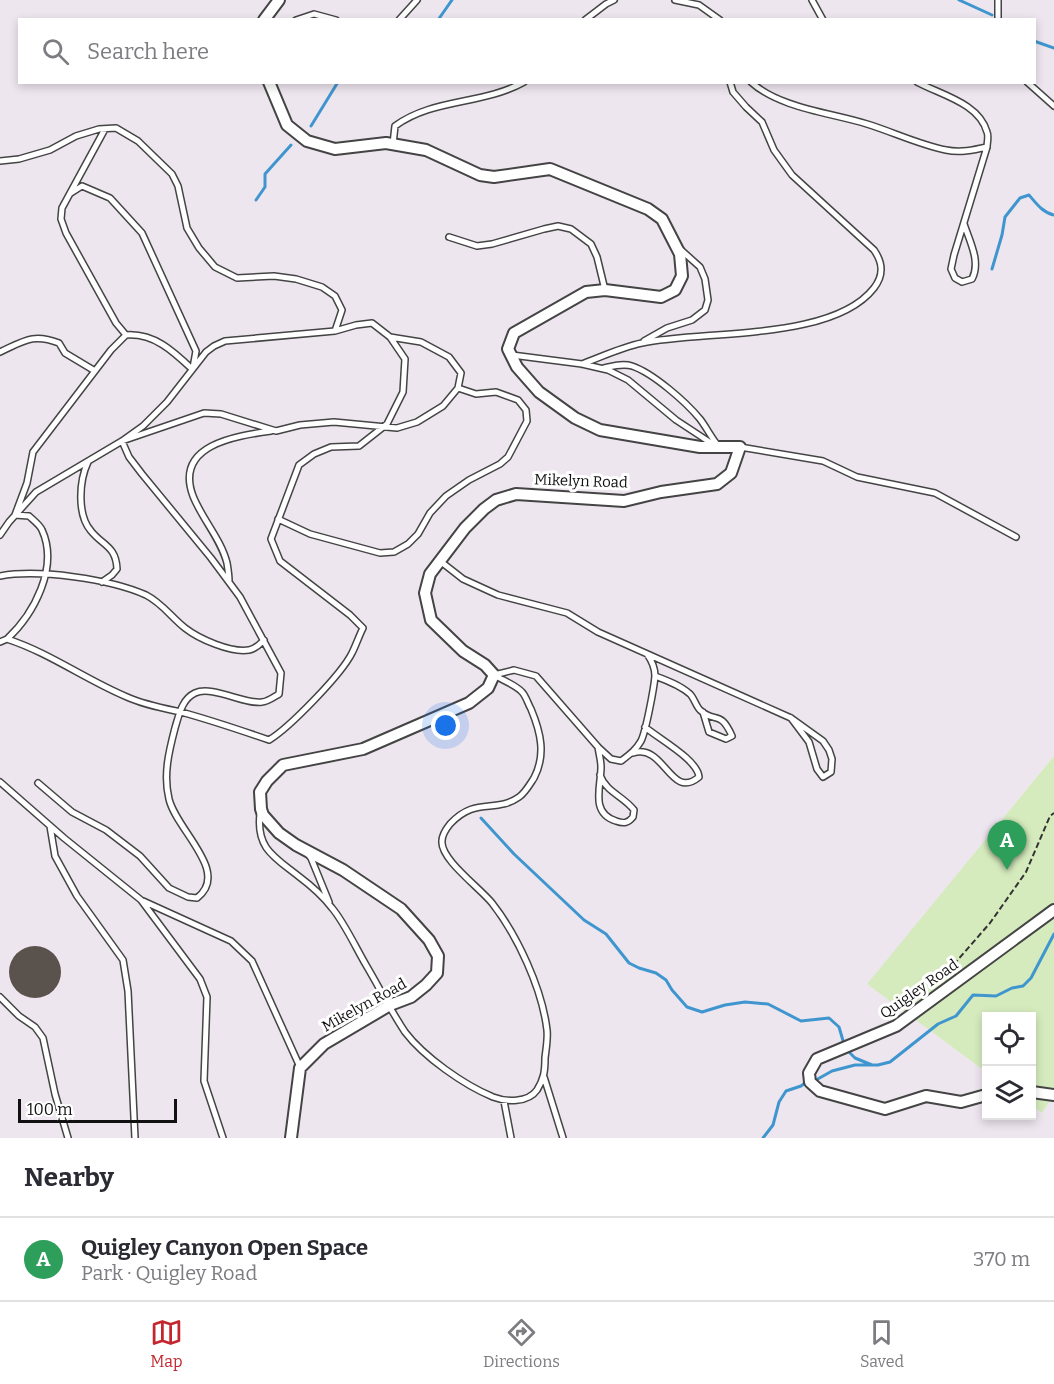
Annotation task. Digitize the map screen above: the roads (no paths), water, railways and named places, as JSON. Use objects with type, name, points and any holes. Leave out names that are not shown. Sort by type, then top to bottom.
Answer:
[{"type":"street","points":[[266,18],[279,0]]},
{"type":"street","points":[[270,84],[287,125],[307,141],[335,149],[386,143],[426,150],[480,175],[494,177],[550,169],[648,209],[662,219],[680,254],[682,276],[675,290],[661,297],[605,290],[586,292],[514,333],[508,349],[517,367],[539,392],[575,418],[600,430],[700,447],[740,447]]},
{"type":"street","name":"Mikelyn Road","points":[[494,675],[485,665],[464,651],[432,620],[425,593],[430,574],[465,528],[496,500],[516,494],[624,501],[661,492],[717,484],[731,473],[740,447]]},
{"type":"street","points":[[261,809],[260,792],[267,781],[283,765],[363,749],[469,703],[488,688],[494,675]]},
{"type":"street","name":"Mikelyn Road","points":[[261,809],[268,821],[279,832],[302,848],[343,870],[401,909],[429,940],[438,956],[437,973],[426,986],[324,1044],[300,1068]]},
{"type":"street","name":"Quigley Road","points":[[982,1096],[961,1102],[926,1096],[885,1108],[820,1091],[810,1082],[809,1073],[817,1059],[896,1026],[1054,910]]},
{"type":"street","points":[[291,1138],[300,1068]]},
{"type":"street","points":[[1036,1093],[1054,1095]]},
{"type":"lane","points":[[401,18],[417,0]]},
{"type":"lane","points":[[587,18],[606,3],[614,0]]},
{"type":"lane","points":[[675,0],[699,5],[717,18]]},
{"type":"lane","points":[[812,0],[822,18]]},
{"type":"lane","points":[[998,0],[998,18]]},
{"type":"lane","points":[[302,18],[314,14],[329,18]]},
{"type":"lane","points":[[393,144],[394,126],[406,118],[445,104],[494,95],[519,84]]},
{"type":"lane","points":[[640,343],[687,336],[776,329],[812,323],[854,306],[865,299],[880,276],[882,268],[880,259],[874,250],[792,175],[774,150],[762,122],[733,92],[731,84]]},
{"type":"lane","points":[[753,84],[760,90],[783,101],[864,123],[946,150],[966,151],[987,147]]},
{"type":"lane","points":[[922,84],[967,106],[988,133],[987,147],[964,224],[951,269],[955,278],[962,282],[972,279],[977,270],[964,224]]},
{"type":"lane","points":[[1029,84],[1054,106]]},
{"type":"lane","points":[[0,161],[19,159],[50,150],[76,136],[116,128],[138,141],[172,174],[178,186],[187,228],[199,248],[215,267],[237,278],[274,276],[296,279],[322,287],[335,296],[342,310],[335,331]]},
{"type":"lane","points":[[105,129],[62,208],[61,219],[66,233],[116,322],[126,335]]},
{"type":"lane","points":[[71,193],[82,186],[110,198],[142,233],[196,351],[192,369]]},
{"type":"lane","points":[[449,237],[477,246],[558,226],[571,229],[591,244],[597,257],[605,290]]},
{"type":"lane","points":[[582,364],[640,343],[667,328],[692,320],[705,310],[708,291],[699,267],[676,247]]},
{"type":"lane","points":[[0,535],[36,492],[143,426],[166,402],[206,352],[225,341],[335,331],[356,325],[372,324],[390,337],[405,359],[403,392],[387,424],[359,446],[330,447],[314,454],[299,465],[271,539],[280,561],[350,615],[363,628],[352,655],[329,683],[281,732],[269,740],[180,712],[155,707],[127,697],[31,647],[7,639]]},
{"type":"lane","points":[[15,515],[27,483],[33,452],[95,371],[126,335],[143,335],[163,344],[192,369]]},
{"type":"lane","points":[[0,352],[25,340],[44,337],[59,343],[65,353],[95,371]]},
{"type":"lane","points":[[230,583],[227,562],[193,495],[189,477],[192,462],[204,450],[225,440],[300,425],[333,422],[397,428],[417,422],[443,406],[458,388],[461,373],[449,357],[421,342],[390,337]]},
{"type":"lane","points":[[511,355],[582,364],[602,369],[628,380],[676,420],[718,447]]},
{"type":"lane","points":[[602,369],[615,365],[632,366],[648,374],[681,400],[699,419],[718,447]]},
{"type":"lane","points":[[278,519],[310,534],[380,553],[394,552],[408,544],[418,534],[430,513],[446,496],[508,457],[527,421],[526,410],[518,400],[496,392],[476,394],[458,388]]},
{"type":"lane","points":[[122,441],[204,413],[221,414],[276,431]]},
{"type":"lane","points":[[38,783],[72,812],[106,830],[140,856],[169,888],[188,897],[197,898],[206,891],[210,881],[207,868],[178,821],[169,802],[165,783],[170,747],[180,712],[187,698],[197,692],[214,692],[262,702],[279,694],[281,673],[240,597],[129,457],[122,441]]},
{"type":"lane","points":[[740,447],[823,461],[858,477],[935,493],[1016,537]]},
{"type":"lane","points":[[89,461],[84,471],[81,490],[86,526],[109,546],[116,558],[117,569],[112,576],[102,582]]},
{"type":"lane","points":[[0,642],[7,639],[26,619],[45,575],[48,554],[42,528],[29,516],[15,515]]},
{"type":"lane","points":[[440,561],[463,579],[498,595],[567,614],[598,632],[792,718],[823,741],[829,750],[832,759],[831,772],[823,777],[817,769],[809,742],[792,718]]},
{"type":"lane","points":[[0,576],[45,575],[90,578],[146,596],[168,610],[183,627],[200,638],[227,648],[249,650],[264,640]]},
{"type":"lane","points":[[494,675],[514,670],[536,676],[598,747],[611,759],[621,761],[640,743],[645,727],[655,676],[652,662],[646,653]]},
{"type":"lane","points":[[494,675],[522,691],[540,736],[542,752],[539,766],[531,784],[520,796],[509,802],[468,809],[456,818],[446,830],[442,840],[442,850],[448,860],[477,886],[492,904],[523,955],[538,994],[547,1030],[544,1077],[563,1138]]},
{"type":"lane","points":[[655,676],[690,694],[703,712],[710,717],[720,717],[727,724],[732,736],[726,739],[709,732],[703,712]]},
{"type":"lane","points":[[632,753],[641,750],[653,754],[682,783],[692,783],[699,777],[699,770],[690,761],[645,727]]},
{"type":"lane","points":[[598,747],[600,775],[598,794],[603,813],[609,819],[622,823],[628,822],[633,817],[634,810],[628,802],[608,788],[600,775]]},
{"type":"lane","points":[[0,782],[141,900],[200,979],[207,997],[204,1081],[223,1138]]},
{"type":"lane","points":[[261,809],[259,824],[264,845],[273,858],[298,876],[333,908]]},
{"type":"lane","points":[[50,826],[55,856],[77,896],[123,960],[128,991],[135,1138]]},
{"type":"lane","points":[[302,848],[311,858],[325,894],[406,1032],[426,1053],[481,1092],[504,1101],[520,1100],[535,1093],[544,1077]]},
{"type":"lane","points":[[141,900],[231,941],[252,961],[300,1068]]},
{"type":"lane","points":[[0,996],[19,1016],[35,1027],[43,1038],[55,1094],[69,1138]]},
{"type":"lane","points":[[504,1101],[511,1138]]},
{"type":"waterway","points":[[439,18],[452,0]]},
{"type":"waterway","points":[[959,0],[992,15]]},
{"type":"waterway","points":[[1036,42],[1054,48]]},
{"type":"waterway","points":[[311,126],[337,84]]},
{"type":"waterway","points":[[256,200],[265,187],[265,174],[291,145]]},
{"type":"waterway","points":[[992,269],[1005,217],[1020,198],[1029,195],[1043,210],[1054,215]]},
{"type":"waterway","points":[[481,818],[514,854],[584,920],[606,934],[629,963],[656,973],[666,980],[687,1007],[702,1012],[745,1002],[768,1004],[801,1021],[829,1018],[839,1027],[844,1044]]},
{"type":"waterway","points":[[816,1080],[832,1071],[855,1065],[878,1065],[890,1062],[938,1024],[956,1016],[973,995],[996,996],[1012,988],[1023,986],[1031,978],[1054,934]]},
{"type":"waterway","points":[[847,1050],[855,1058],[872,1065]]},
{"type":"waterway","points":[[763,1138],[773,1125],[779,1102],[786,1091],[805,1083]]},
{"type":"place","name":"Quigley Canyon Open Space","points":[[1007,870]]}]
